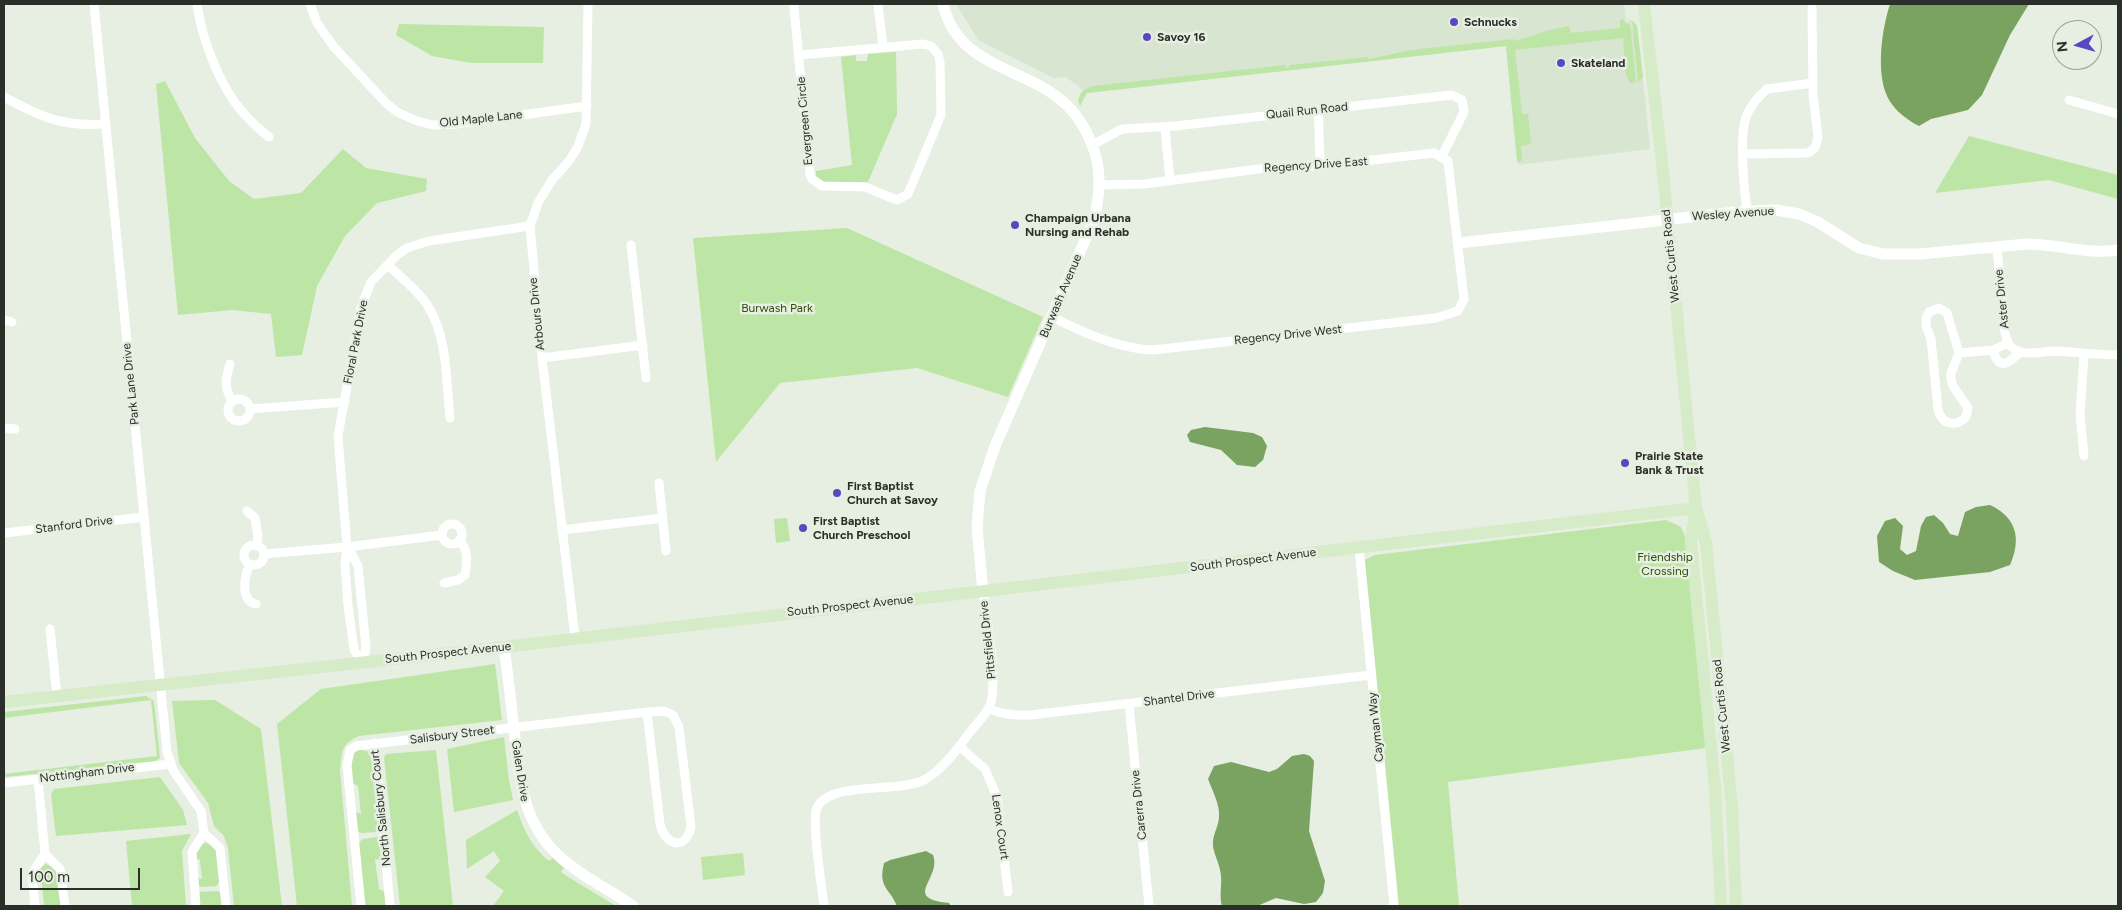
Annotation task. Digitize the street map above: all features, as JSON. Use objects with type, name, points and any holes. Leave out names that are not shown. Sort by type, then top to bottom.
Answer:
[{"type":"main road","name":"West Curtis Road","points":[[1644,4],[1696,508],[1706,543],[1732,807],[1736,906]]},
{"type":"main road","name":"West Curtis Road","points":[[1696,508],[1691,543],[1715,795],[1721,906]]},
{"type":"main road","name":"South Prospect Avenue","points":[[4,702],[504,647],[575,637],[1696,508]]},
{"type":"street","name":"Park Lane Drive","points":[[94,4],[160,686],[170,764]]},
{"type":"street","points":[[197,4],[208,49],[224,84],[247,118],[269,137]]},
{"type":"street","name":"Old Maple Lane","points":[[310,4],[323,33],[340,54],[386,103],[397,112],[417,121],[433,124],[456,124],[587,106]]},
{"type":"street","name":"Arbours Drive","points":[[575,637],[542,358],[530,226],[535,209],[545,191],[570,160],[578,146],[586,124],[588,4]]},
{"type":"street","name":"Evergreen Circle","points":[[794,4],[798,55],[810,175],[812,179],[822,186],[865,187],[897,200],[908,194],[939,122],[940,62],[938,54],[928,44],[883,46],[798,55]]},
{"type":"street","points":[[878,4],[883,46]]},
{"type":"street","name":"Burwash Avenue","points":[[943,4],[955,31],[970,49],[994,65],[1042,88],[1061,100],[1082,122],[1092,145],[1099,174],[1097,210],[1093,222],[996,446],[980,491],[976,528],[983,591]]},
{"type":"street","points":[[1743,154],[1808,153],[1813,151],[1816,146],[1818,137],[1813,83],[1812,8]]},
{"type":"street","points":[[1747,211],[1743,154],[1746,118],[1761,94],[1767,89],[1813,83]]},
{"type":"street","name":"Quail Run Road","points":[[1092,145],[1122,129],[1165,127],[1452,95],[1457,96],[1464,103],[1464,112],[1442,156]]},
{"type":"street","points":[[4,97],[50,120],[78,124],[106,124]]},
{"type":"street","points":[[2069,100],[2118,114]]},
{"type":"street","points":[[1318,110],[1320,129],[1318,152],[1321,166]]},
{"type":"street","points":[[1165,127],[1170,181]]},
{"type":"street","name":"Regency Drive East","points":[[1099,185],[1170,181],[1266,168],[1321,166],[1434,153],[1442,156]]},
{"type":"street","points":[[1442,156],[1448,161],[1458,243]]},
{"type":"street","name":"Wesley Avenue","points":[[1458,243],[1667,219],[1776,210],[1799,214],[1816,221],[1859,248],[1883,254],[1920,254],[2040,244],[2085,251],[2118,250]]},
{"type":"street","name":"Floral Park Drive","points":[[362,662],[354,650],[348,605],[345,565],[347,547],[338,436],[362,307],[371,282],[388,264],[407,248],[416,244],[530,226]]},
{"type":"street","name":"Regency Drive West","points":[[1052,317],[1115,344],[1153,350],[1436,318],[1458,311],[1464,300],[1458,243]]},
{"type":"street","points":[[631,246],[646,378]]},
{"type":"street","name":"Aster Drive","points":[[1997,248],[2014,348]]},
{"type":"street","points":[[388,264],[419,296],[435,318],[441,339],[450,418]]},
{"type":"street","points":[[1939,308],[1947,313],[1959,353],[1951,373],[1951,378],[1953,386],[1966,403],[1968,413],[1963,420],[1957,423],[1946,422],[1940,417],[1938,410],[1931,339],[1926,326],[1926,318],[1929,312],[1939,308]]},
{"type":"street","points":[[542,358],[642,345]]},
{"type":"street","points":[[1993,350],[1998,361],[2003,364],[2010,363],[2014,348]]},
{"type":"street","points":[[1959,353],[2014,348],[2084,355],[2118,355]]},
{"type":"street","points":[[2084,355],[2080,396],[2084,456]]},
{"type":"street","points":[[230,364],[226,382],[227,391],[233,401]]},
{"type":"street","points":[[243,400],[250,409],[249,415],[244,420],[234,420],[228,410],[233,401],[243,400]]},
{"type":"street","points":[[250,409],[345,402]]},
{"type":"street","points":[[4,428],[16,429]]},
{"type":"street","points":[[659,483],[666,551]]},
{"type":"street","points":[[247,511],[255,518],[258,537],[256,546]]},
{"type":"street","name":"Stanford Drive","points":[[4,533],[144,517]]},
{"type":"street","points":[[562,530],[663,518]]},
{"type":"street","points":[[450,524],[456,525],[461,532],[459,540],[454,544],[449,544],[444,540],[442,535],[444,527],[450,524]]},
{"type":"street","points":[[264,554],[347,547],[442,535]]},
{"type":"street","points":[[444,583],[458,580],[465,575],[468,562],[465,546],[459,540]]},
{"type":"street","points":[[250,565],[244,558],[244,552],[249,547],[256,546],[261,548],[264,554]]},
{"type":"street","name":"Floral Park Drive","points":[[347,547],[358,566],[366,648],[362,662]]},
{"type":"street","name":"Cayman Way","points":[[1359,548],[1394,906]]},
{"type":"street","points":[[256,604],[252,604],[247,599],[246,572],[250,565],[260,563],[264,554]]},
{"type":"street","name":"Pittsfield Drive","points":[[824,906],[814,817],[821,802],[832,794],[917,783],[933,774],[959,746],[988,708],[992,699],[993,679],[983,591]]},
{"type":"street","points":[[348,605],[362,603]]},
{"type":"street","points":[[50,629],[57,696]]},
{"type":"street","name":"Galen Drive","points":[[504,647],[522,794],[527,808],[541,835],[567,864],[633,906]]},
{"type":"street","name":"Shantel Drive","points":[[988,708],[1015,716],[1371,676]]},
{"type":"street","name":"Carerra Drive","points":[[1129,704],[1149,906]]},
{"type":"street","name":"Salisbury Street","points":[[375,743],[647,712],[669,712],[676,718],[679,727],[691,827],[686,839],[678,843],[670,842],[665,838],[660,824],[647,712]]},
{"type":"street","name":"North Salisbury Court","points":[[361,906],[347,765],[350,750],[356,746],[375,743],[390,906]]},
{"type":"street","name":"Lenox Court","points":[[959,746],[985,770],[997,797],[1008,892]]},
{"type":"street","points":[[170,764],[201,811],[204,833],[192,852],[196,906]]},
{"type":"street","name":"Nottingham Drive","points":[[4,783],[170,764]]},
{"type":"street","points":[[38,779],[45,854],[60,869],[65,906]]},
{"type":"street","points":[[204,833],[221,852],[226,906]]},
{"type":"street","points":[[34,906],[32,873],[45,854]]},
{"type":"shaded area","points":[[956,4],[1624,4],[1626,21],[1631,23],[1633,33],[1638,33],[1650,149],[1518,165],[1506,46],[1087,93],[1066,77],[1053,78],[978,40]]},
{"type":"shaded area","points":[[1890,4],[2029,4],[2010,35],[1982,95],[1968,110],[1931,119],[1919,126],[1908,120],[1894,107],[1885,91],[1881,70],[1881,47]]},
{"type":"shaded area","points":[[1205,427],[1253,433],[1262,437],[1267,446],[1263,460],[1255,467],[1237,465],[1221,450],[1190,442],[1187,435],[1191,430]]},
{"type":"shaded area","points":[[1990,505],[2006,516],[2014,529],[2016,546],[2010,565],[1990,572],[1915,580],[1893,571],[1879,562],[1877,536],[1885,521],[1895,518],[1903,526],[1900,549],[1907,555],[1916,551],[1921,526],[1926,517],[1934,515],[1943,523],[1950,534],[1958,536],[1965,512],[1976,507]]},
{"type":"shaded area","points":[[1304,754],[1310,756],[1314,761],[1309,831],[1325,881],[1323,893],[1316,902],[1304,904],[1276,898],[1257,906],[1222,906],[1220,872],[1213,846],[1219,820],[1219,811],[1208,779],[1214,766],[1231,762],[1269,772],[1277,769],[1292,756]]},
{"type":"shaded area","points":[[926,851],[933,855],[934,864],[925,892],[928,897],[949,903],[951,906],[897,906],[883,883],[884,863]]},
{"type":"green space","points":[[1624,19],[1624,23],[1630,24],[1636,82],[1630,83],[1626,74],[1623,38],[1515,50],[1522,114],[1528,114],[1531,144],[1521,146],[1522,161],[1517,162],[1506,46],[1087,93],[1080,106],[1078,100],[1082,91],[1093,86],[1285,65],[1287,68],[1289,65],[1368,57],[1369,59],[1411,50],[1513,39],[1516,41],[1549,30],[1569,26],[1571,33],[1620,28],[1620,20]]},
{"type":"green space","points":[[1627,19],[1634,22],[1637,26],[1643,77],[1638,82],[1632,23]]},
{"type":"green space","points":[[399,24],[544,27],[543,63],[471,63],[432,56],[396,35]]},
{"type":"green space","points":[[896,52],[897,114],[868,182],[823,183],[816,179],[816,171],[852,165],[841,57],[856,55],[856,61],[867,61],[868,54]]},
{"type":"green space","points":[[165,81],[195,138],[229,181],[254,199],[301,193],[343,149],[366,168],[427,179],[426,191],[377,203],[345,236],[317,286],[302,355],[276,357],[271,314],[232,310],[178,315],[156,84]]},
{"type":"green space","points":[[1969,136],[2118,175],[2118,199],[2049,180],[1935,193]]},
{"type":"green space","name":"Burwash Park","points":[[847,228],[1043,317],[1008,397],[917,368],[780,383],[716,462],[693,238]]},
{"type":"green space","points":[[787,518],[790,541],[776,543],[774,519]]},
{"type":"green space","name":"Friendship Crossing","points":[[1666,520],[1681,527],[1685,536],[1706,748],[1448,782],[1459,906],[1399,906],[1365,560],[1375,555]]},
{"type":"green space","points":[[495,664],[502,720],[359,736],[348,742],[343,750],[340,771],[352,906],[297,906],[277,724],[321,689]]},
{"type":"green space","points":[[146,696],[154,701],[160,758],[155,762],[4,777],[4,774],[157,756],[151,700],[4,718],[4,712]]},
{"type":"green space","points":[[215,700],[261,729],[282,906],[234,906],[228,848],[224,836],[214,826],[208,803],[179,763],[172,701]]},
{"type":"green space","points":[[504,737],[513,800],[454,812],[447,749]]},
{"type":"green space","points":[[360,749],[369,752],[374,763],[380,826],[376,832],[361,833],[355,829],[353,811],[361,814],[358,786],[350,782],[351,755]]},
{"type":"green space","points":[[436,750],[453,906],[400,906],[384,758],[386,754]]},
{"type":"green space","points":[[160,777],[183,810],[187,825],[56,836],[51,794],[54,789]]},
{"type":"green space","points":[[517,810],[529,838],[543,856],[549,861],[553,858],[564,868],[561,872],[616,906],[493,906],[504,891],[485,877],[500,861],[494,851],[467,869],[466,840]]},
{"type":"green space","points":[[191,834],[182,851],[186,906],[132,906],[126,841]]},
{"type":"green space","points":[[377,837],[382,841],[384,862],[375,859],[379,889],[387,893],[386,906],[363,906],[357,844],[363,839]]},
{"type":"green space","points":[[206,843],[211,845],[217,853],[220,881],[216,886],[201,887],[196,883],[195,878],[202,879],[200,860],[193,857],[199,845]]},
{"type":"green space","points":[[743,853],[745,875],[703,880],[701,857]]},
{"type":"green space","points":[[46,864],[58,870],[62,906],[44,906],[42,884],[34,882],[36,871]]},
{"type":"green space","points":[[218,891],[222,895],[223,906],[197,906],[199,892]]},
{"type":"place","name":"Schnucks","points":[[1454,22]]},
{"type":"place","name":"Savoy 16","points":[[1147,37]]},
{"type":"place","name":"Skateland","points":[[1561,63]]},
{"type":"place","name":"Champaign Urbana Nursing and Rehab","points":[[1015,225]]},
{"type":"place","name":"Prairie State Bank & Trust","points":[[1625,463]]},
{"type":"place","name":"First Baptist Church at Savoy","points":[[837,493]]},
{"type":"place","name":"First Baptist Church Preschool","points":[[803,528]]}]
